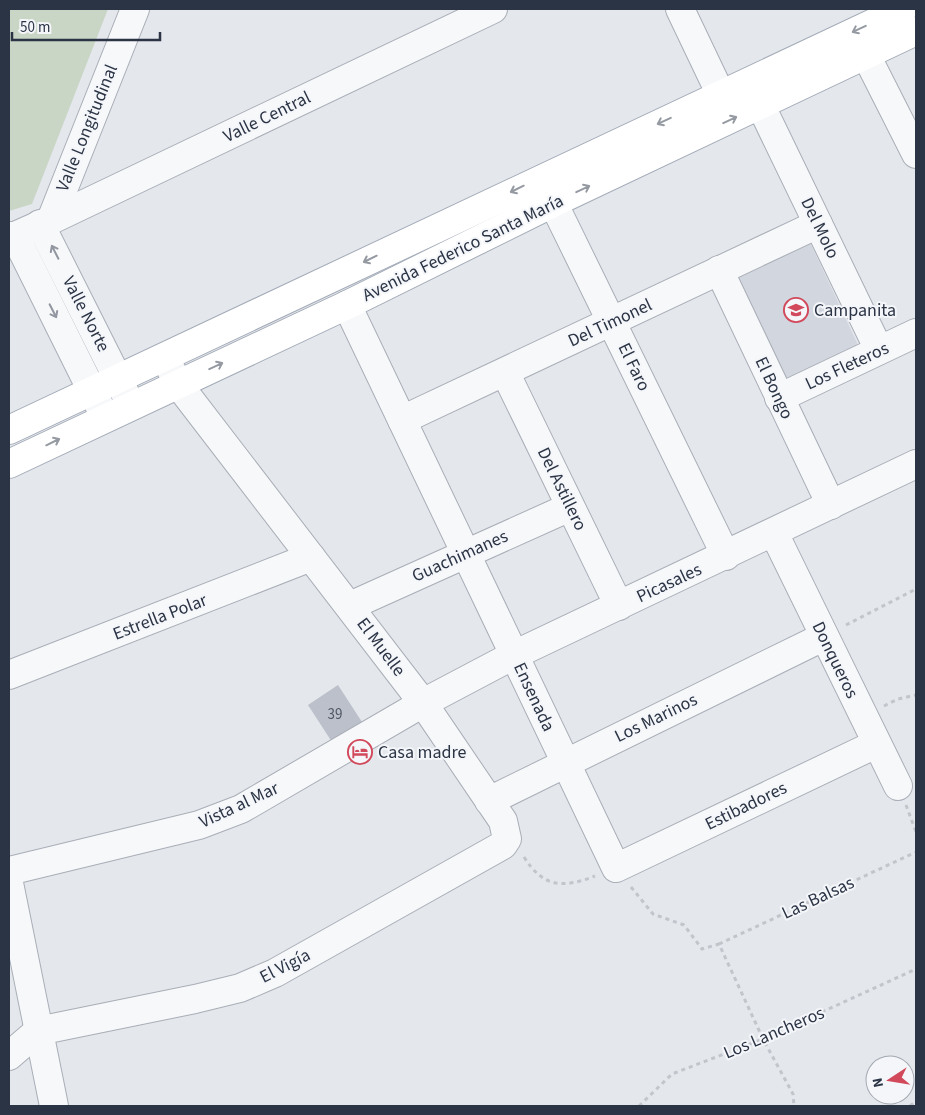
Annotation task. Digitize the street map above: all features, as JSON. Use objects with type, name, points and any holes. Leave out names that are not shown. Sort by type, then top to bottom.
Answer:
[{"type":"main road","name":"Avenida Federico Santa María","points":[[9,430],[903,9]]},
{"type":"main road","name":"Avenida Federico Santa María","points":[[9,464],[105,417],[347,305],[553,203],[916,31]]},
{"type":"street","name":"Valle Longitudinal","points":[[46,222],[135,9]]},
{"type":"street","name":"Valle Central","points":[[12,236],[46,222],[493,9]]},
{"type":"street","points":[[680,9],[721,94]]},
{"type":"street","points":[[866,55],[916,154]]},
{"type":"street","name":"Del Molo","points":[[761,106],[879,350]]},
{"type":"street","name":"El Faro","points":[[541,178],[726,556]]},
{"type":"street","name":"Valle Norte","points":[[46,222],[131,405]]},
{"type":"street","name":"Del Timonel","points":[[402,420],[818,224]]},
{"type":"street","name":"Valle Norte","points":[[12,236],[105,417]]},
{"type":"street","name":"El Bongo","points":[[719,270],[831,505]]},
{"type":"street","name":"Ensenada","points":[[347,305],[616,868]]},
{"type":"street","name":"Los Fleteros","points":[[779,398],[916,333]]},
{"type":"street","name":"El Muelle","points":[[165,357],[178,384],[423,703],[502,821],[508,839]]},
{"type":"street","name":"Del Astillero","points":[[505,372],[619,606]]},
{"type":"street","name":"Picasales","points":[[423,703],[514,655],[726,556],[916,464]]},
{"type":"street","name":"Guachimanes","points":[[350,606],[570,507]]},
{"type":"street","name":"Donqueros","points":[[774,533],[823,637],[898,786]]},
{"type":"street","name":"Estrella Polar","points":[[9,675],[311,557]]},
{"type":"street","name":"Los Marinos","points":[[489,801],[565,762],[823,637]]},
{"type":"street","name":"Vista al Mar","points":[[9,871],[199,825],[241,809],[423,703]]},
{"type":"street","name":"Estibadores","points":[[616,868],[876,744]]},
{"type":"street","name":"El Vigía","points":[[38,1031],[240,988],[275,973],[503,845],[508,839]]},
{"type":"street","points":[[10,900],[54,1106]]},
{"type":"street","points":[[9,1056],[38,1031]]},
{"type":"path","points":[[823,637],[916,589]]},
{"type":"path","points":[[863,716],[898,699],[916,695]]},
{"type":"path","points":[[508,839],[517,846],[538,877],[553,883],[571,883],[588,879],[616,868],[653,914],[684,925],[702,949],[719,944],[763,1039],[793,1094],[794,1106]]},
{"type":"path","name":"Las Balsas","points":[[719,944],[916,852]]},
{"type":"path","name":"Los Lancheros","points":[[639,1106],[672,1074],[763,1039],[916,969]]},
{"type":"path","points":[[910,1106],[916,1101]]},
{"type":"shaded area","name":"Campanita","points":[[808,238],[859,347],[784,382],[732,274]]},
{"type":"green space","points":[[9,9],[108,9],[32,204],[9,211]]},
{"type":"building","points":[[338,685],[362,722],[332,742],[308,705]]},
{"type":"place","name":"Campanita","points":[[796,310]]},
{"type":"place","name":"Casa madre","points":[[360,752]]}]
